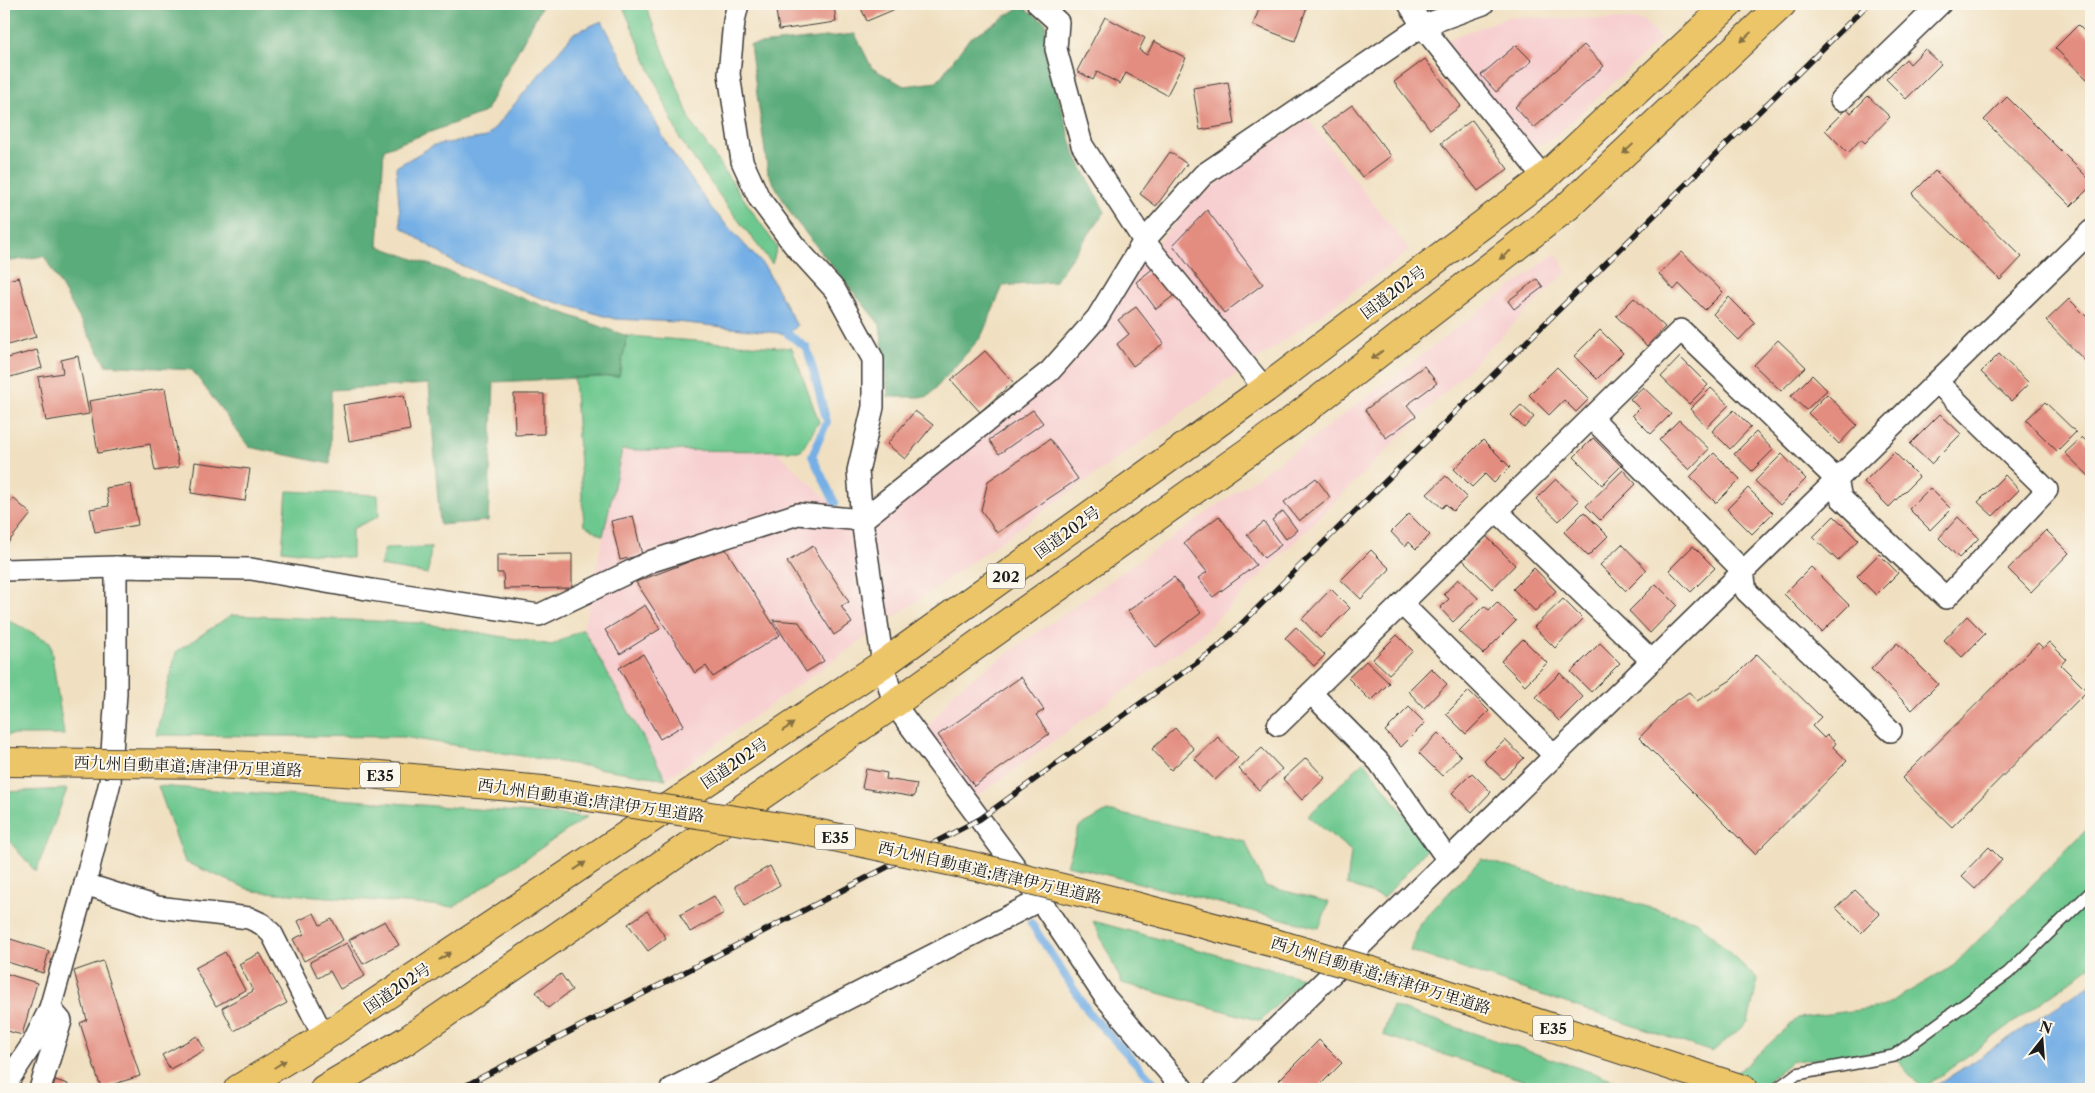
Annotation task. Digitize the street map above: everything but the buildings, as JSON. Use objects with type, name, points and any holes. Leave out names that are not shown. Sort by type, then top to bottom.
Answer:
[{"type":"highway","name":"国道202号","points":[[238,1089],[324,1037],[883,664],[1265,389],[1544,178],[1729,4]]},
{"type":"highway","name":"202","points":[[324,1089],[407,1040],[894,704],[1290,422],[1568,207],[1782,4]]},
{"type":"highway","name":"西九州自動車道;唐津伊万里道路","points":[[4,762],[217,764],[358,773],[543,790],[806,831],[977,867],[1124,902],[1285,946],[1426,987],[1743,1089]]},
{"type":"street","points":[[738,4],[734,21],[729,74],[742,162],[759,198],[794,245],[835,290],[873,360],[872,407],[858,471],[862,520],[883,664],[894,704],[1040,900],[1105,997],[1183,1089]]},
{"type":"street","points":[[1038,4],[1058,22],[1056,49],[1082,144],[1144,241],[1265,389]]},
{"type":"street","points":[[1409,4],[1422,26],[1544,178]]},
{"type":"street","points":[[4,570],[116,567],[251,569],[372,590],[540,615],[652,561],[798,514],[862,520],[1050,371],[1097,318],[1144,241],[1203,175],[1422,26],[1483,4]]},
{"type":"street","points":[[1841,100],[1940,4]]},
{"type":"street","points":[[1214,1089],[2091,231]]},
{"type":"street","points":[[1278,725],[1682,330],[1837,480],[1841,498],[1946,598],[2046,490],[1937,382]]},
{"type":"street","points":[[1592,418],[1743,571],[1746,591],[1891,732]]},
{"type":"street","points":[[1497,511],[1652,661]]},
{"type":"street","points":[[4,1087],[33,1043],[50,1008],[85,884],[110,782],[116,693],[116,567]]},
{"type":"street","points":[[1402,604],[1555,756]]},
{"type":"street","points":[[1311,693],[1379,762],[1448,860]]},
{"type":"street","points":[[85,884],[157,908],[249,918],[262,924],[272,934],[324,1037]]},
{"type":"street","points":[[671,1089],[1040,900]]},
{"type":"street","points":[[40,1089],[61,1021],[50,1008]]},
{"type":"lane","points":[[1777,1089],[1797,1074],[1894,1056],[2008,972],[2091,892]]},
{"type":"shaded area","points":[[1508,17],[1643,20],[1661,39],[1546,144],[1524,144],[1443,41]]},
{"type":"shaded area","points":[[1308,119],[1410,251],[666,779],[583,629],[622,450],[777,452],[861,531],[1086,349],[1137,268],[1194,200]]},
{"type":"shaded area","points":[[1556,253],[1567,271],[1200,636],[976,797],[924,732],[956,690],[1314,437]]},
{"type":"green space","points":[[4,4],[543,4],[485,112],[384,149],[378,246],[627,336],[619,376],[494,382],[488,521],[440,525],[429,384],[331,390],[330,464],[249,447],[192,370],[106,365],[44,256],[4,262]]},
{"type":"green space","points":[[622,4],[645,4],[692,124],[777,247],[772,264],[725,203],[680,139]]},
{"type":"green space","points":[[1022,6],[1046,23],[1045,50],[1074,152],[1105,212],[1054,282],[1003,286],[981,337],[928,397],[888,397],[880,325],[792,216],[768,173],[750,45],[855,34],[872,68],[904,86],[937,82],[969,39]]},
{"type":"green space","points":[[627,336],[792,348],[819,422],[801,451],[622,450],[603,536],[584,525],[574,378],[619,376]]},
{"type":"green space","points":[[287,491],[378,495],[379,516],[352,529],[352,558],[282,550]]},
{"type":"green space","points":[[431,547],[428,574],[380,566],[385,548]]},
{"type":"green space","points":[[231,615],[421,623],[552,645],[583,629],[666,779],[403,737],[156,735],[176,652]]},
{"type":"green space","points":[[4,618],[50,642],[64,735],[4,735]]},
{"type":"green space","points":[[1364,761],[1429,847],[1384,898],[1347,885],[1351,851],[1308,816]]},
{"type":"green space","points":[[158,786],[587,817],[454,907],[253,891],[185,862]]},
{"type":"green space","points":[[67,789],[36,872],[4,835],[4,792]]},
{"type":"green space","points":[[1107,811],[1245,841],[1265,886],[1329,902],[1319,928],[1067,865],[1079,827]]},
{"type":"green space","points":[[2091,825],[2091,966],[1922,1089],[1890,1052],[1792,1061],[1758,1089],[1719,1089],[1798,1018],[1882,1007],[1953,966]]},
{"type":"green space","points":[[1481,859],[1697,921],[1758,980],[1748,1022],[1712,1052],[1410,951],[1420,923]]},
{"type":"green space","points":[[1093,921],[1303,978],[1261,1021],[1122,983]]},
{"type":"green space","points":[[1392,1006],[1642,1089],[1550,1089],[1383,1035]]},
{"type":"water","points":[[602,21],[668,146],[712,209],[765,267],[797,326],[788,334],[677,322],[615,319],[538,297],[453,262],[401,227],[396,167],[434,145],[487,137],[574,33]]},
{"type":"water","points":[[2091,984],[2091,1089],[1931,1089]]},
{"type":"waterway","points":[[788,334],[807,348],[827,422],[812,456],[835,503]]},
{"type":"waterway","points":[[1031,923],[1090,1014],[1160,1089]]},
{"type":"railway","points":[[459,1089],[980,819],[1217,648],[1868,4]]}]
